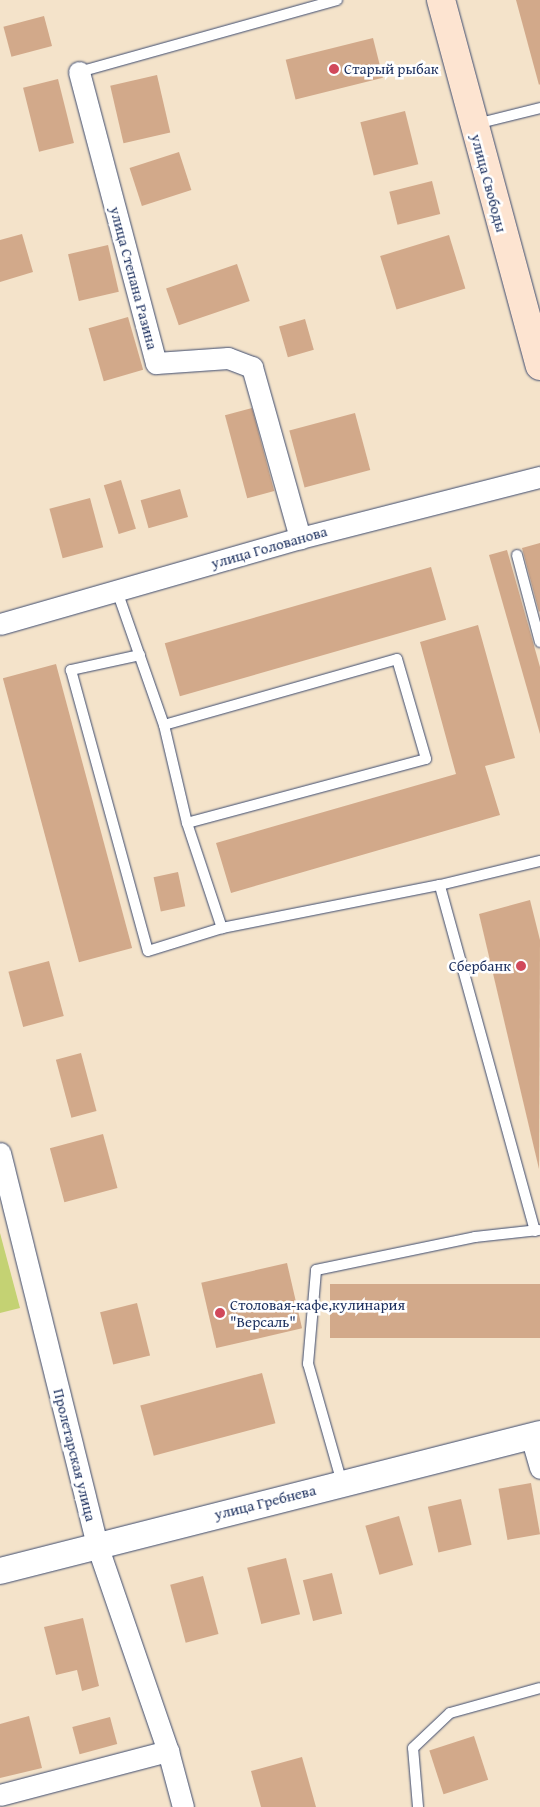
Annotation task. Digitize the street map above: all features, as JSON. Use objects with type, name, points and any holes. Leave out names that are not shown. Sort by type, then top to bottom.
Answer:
[{"type":"main road","name":"улица Свободы","points":[[441,0],[473,125],[540,366]]},
{"type":"street","name":"улица Степана Разина","points":[[79,72],[156,362],[228,358],[252,367],[300,538]]},
{"type":"street","name":"улица Голованова","points":[[0,624],[300,538],[540,477]]},
{"type":"street","name":"Пролетарская улица","points":[[0,1153],[97,1545],[168,1751],[183,1807]]},
{"type":"street","name":"улица Гребнева","points":[[0,1571],[535,1435],[540,1468]]},
{"type":"street","points":[[0,1795],[168,1751]]},
{"type":"lane","points":[[79,72],[337,0]]},
{"type":"lane","points":[[473,125],[540,108]]},
{"type":"lane","points":[[517,555],[540,642]]},
{"type":"lane","points":[[117,591],[164,725],[187,823],[222,928]]},
{"type":"lane","points":[[140,655],[71,670],[148,951],[222,928],[440,885],[540,861]]},
{"type":"lane","points":[[164,725],[397,659],[426,759],[187,823]]},
{"type":"lane","points":[[342,1483],[308,1364],[316,1270],[475,1237],[537,1230],[440,885]]},
{"type":"lane","points":[[418,1807],[413,1748],[450,1713],[540,1688]]},
{"type":"green space","points":[[0,1233],[20,1308],[0,1313]]},
{"type":"building","points":[[516,0],[540,0],[539,85]]},
{"type":"building","points":[[44,16],[52,46],[11,57],[3,27]]},
{"type":"building","name":"Старый рыбак","points":[[373,38],[383,78],[296,100],[286,60]]},
{"type":"building","points":[[157,75],[170,132],[124,143],[110,86]]},
{"type":"building","points":[[58,79],[74,143],[39,152],[23,88]]},
{"type":"building","points":[[405,111],[418,164],[374,175],[360,122]]},
{"type":"building","points":[[179,152],[191,190],[142,206],[130,168]]},
{"type":"building","points":[[432,181],[440,214],[398,225],[389,192]]},
{"type":"building","points":[[22,234],[33,272],[0,282],[0,240]]},
{"type":"building","points":[[449,235],[465,289],[397,310],[380,256]]},
{"type":"building","points":[[108,245],[119,292],[79,301],[68,254]]},
{"type":"building","points":[[237,264],[250,301],[179,325],[166,288]]},
{"type":"building","points":[[128,317],[143,370],[104,381],[89,328]]},
{"type":"building","points":[[305,319],[314,350],[288,357],[279,326]]},
{"type":"building","points":[[252,408],[274,491],[247,498],[225,415]]},
{"type":"building","points":[[355,413],[370,470],[305,488],[289,431]]},
{"type":"building","points":[[121,480],[136,529],[119,534],[104,485]]},
{"type":"building","points":[[180,489],[188,517],[149,528],[141,500]]},
{"type":"building","points":[[90,498],[103,547],[63,558],[49,509]]},
{"type":"building","points":[[540,543],[540,611],[539,612],[522,548]]},
{"type":"building","points":[[507,550],[540,667],[540,734],[489,555]]},
{"type":"building","points":[[431,567],[446,620],[180,696],[165,643]]},
{"type":"building","points":[[478,625],[515,758],[485,766],[500,815],[231,893],[216,843],[456,774],[420,642]]},
{"type":"building","points":[[56,664],[132,948],[79,962],[3,678]]},
{"type":"building","points":[[178,872],[185,906],[161,911],[154,877]]},
{"type":"building","points":[[530,900],[540,940],[539,1169],[479,914]]},
{"type":"building","points":[[49,961],[64,1016],[23,1027],[8,972]]},
{"type":"building","points":[[81,1053],[97,1111],[71,1118],[56,1060]]},
{"type":"building","points":[[103,1134],[117,1188],[64,1202],[50,1148]]},
{"type":"building","points":[[287,1263],[302,1328],[216,1348],[201,1283]]},
{"type":"building","points":[[330,1284],[540,1284],[540,1338],[330,1338]]},
{"type":"building","points":[[137,1303],[150,1355],[113,1365],[100,1312]]},
{"type":"building","points":[[262,1373],[275,1423],[154,1456],[140,1406]]},
{"type":"building","points":[[531,1483],[540,1534],[508,1540],[499,1489]]},
{"type":"building","points":[[461,1499],[472,1545],[438,1552],[428,1507]]},
{"type":"building","points":[[399,1516],[413,1565],[379,1575],[365,1526]]},
{"type":"building","points":[[286,1558],[300,1614],[261,1624],[247,1568]]},
{"type":"building","points":[[332,1573],[342,1614],[313,1621],[303,1580]]},
{"type":"building","points":[[203,1576],[219,1634],[186,1643],[170,1585]]},
{"type":"building","points":[[83,1618],[99,1686],[82,1691],[77,1670],[56,1675],[44,1627]]},
{"type":"building","points":[[29,1716],[42,1768],[0,1778],[0,1724]]},
{"type":"building","points":[[110,1717],[117,1744],[80,1754],[72,1727]]},
{"type":"building","points":[[474,1736],[488,1780],[444,1794],[429,1751]]},
{"type":"building","points":[[302,1757],[316,1807],[261,1807],[251,1771]]},
{"type":"place","name":"Старый рыбак","points":[[334,69]]},
{"type":"place","name":"Сбербанк","points":[[521,966]]},
{"type":"place","name":"Столовая-кафе,кулинария \"Версаль\"","points":[[220,1313]]}]
